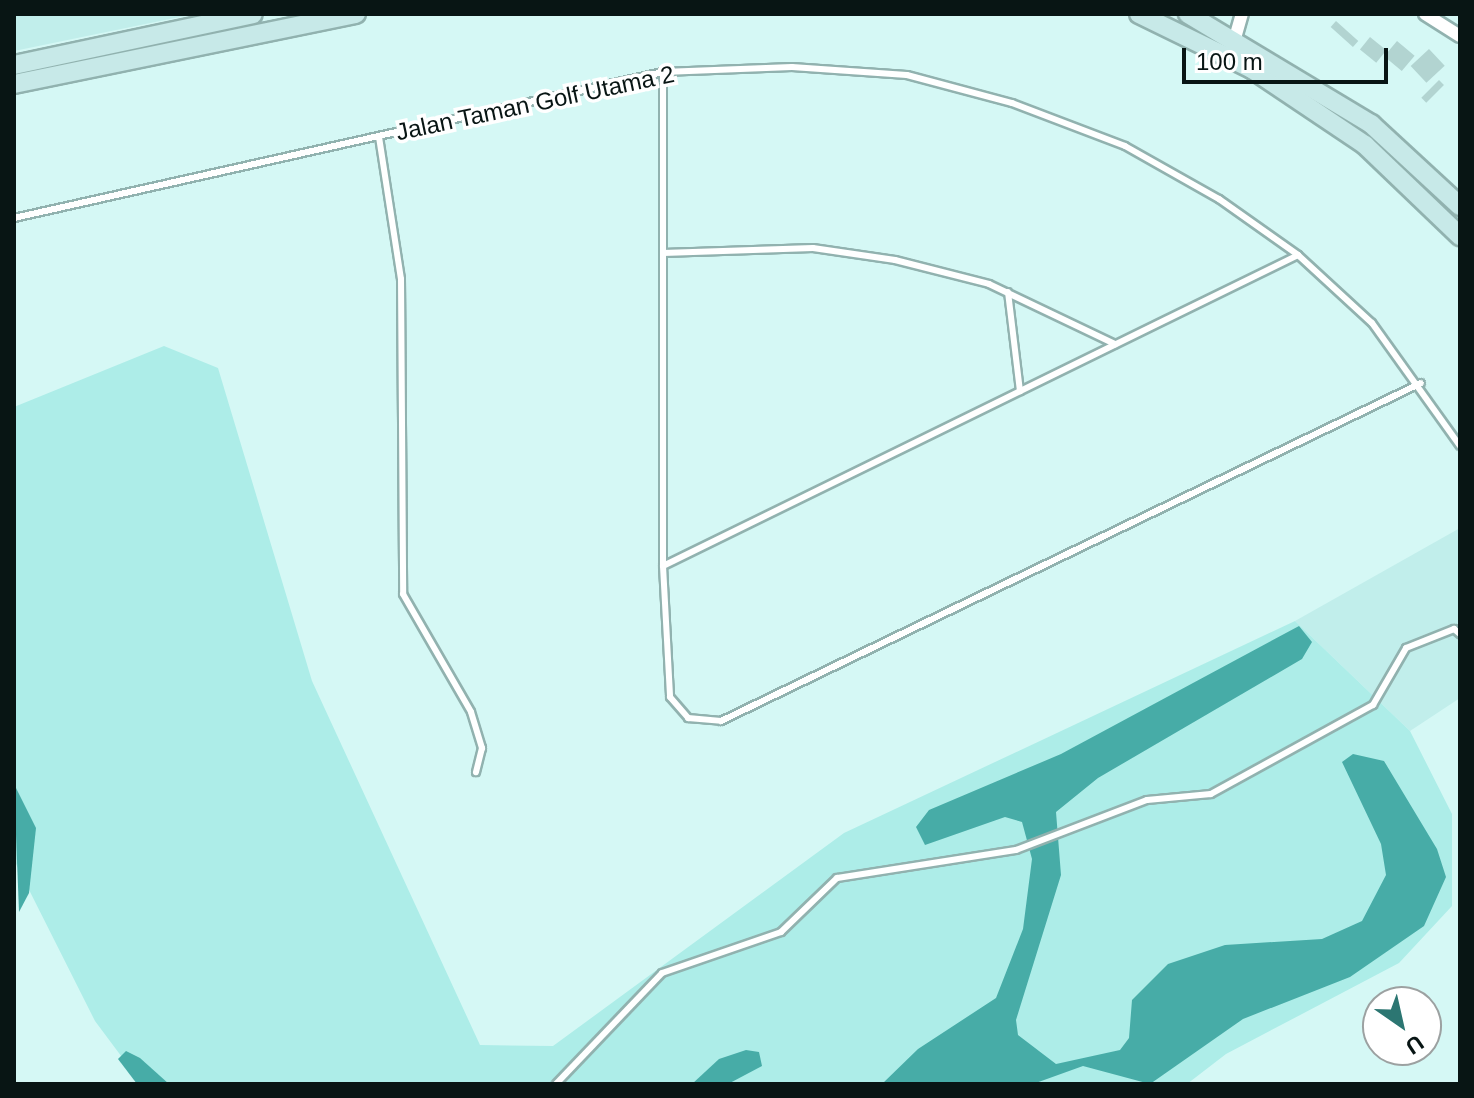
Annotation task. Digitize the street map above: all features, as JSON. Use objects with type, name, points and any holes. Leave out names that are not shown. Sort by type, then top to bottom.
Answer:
[{"type":"main road","points":[[14,65],[253,14]]},
{"type":"main road","points":[[14,84],[356,14]]},
{"type":"main road","points":[[1139,14],[1252,69],[1365,145],[1460,236]]},
{"type":"main road","points":[[1188,14],[1235,38],[1371,124],[1460,206]]},
{"type":"street","points":[[1235,38],[1242,14]]},
{"type":"street","points":[[1425,14],[1460,36]]},
{"type":"lane","name":"Jalan Taman Golf Utama 2","points":[[14,218],[663,72],[792,67],[907,75],[1012,103],[1125,146],[1298,255],[1372,323],[1421,383],[1460,446]]},
{"type":"lane","points":[[663,72],[663,566],[670,697],[688,718],[721,721],[1421,383]]},
{"type":"lane","points":[[379,137],[401,279],[403,594],[478,728],[476,772]]},
{"type":"lane","points":[[663,253],[813,248],[895,260],[1008,292],[1115,344]]},
{"type":"lane","points":[[663,566],[1298,255]]},
{"type":"lane","points":[[1008,292],[1020,391]]},
{"type":"lane","points":[[556,1084],[662,973],[781,932],[837,878],[1016,850],[1071,832],[1147,800],[1211,794],[1316,741],[1373,705],[1395,657],[1454,629],[1460,634]]},
{"type":"shaded area","points":[[14,14],[194,14],[14,51]]},
{"type":"shaded area","points":[[164,346],[218,368],[312,681],[480,1045],[553,1046],[844,833],[1295,621],[1410,731],[1452,814],[1452,906],[1399,963],[1226,1054],[1187,1084],[142,1084],[95,1021],[14,860],[14,407]]},
{"type":"shaded area","points":[[1460,528],[1460,698],[1410,731],[1295,621]]},
{"type":"shaded area","points":[[1299,626],[1312,642],[1302,659],[1098,778],[1056,812],[1061,875],[1016,1020],[1018,1035],[1056,1064],[1120,1050],[1129,1038],[1132,1000],[1168,964],[1225,945],[1322,939],[1362,921],[1386,875],[1381,844],[1342,762],[1353,754],[1384,761],[1437,849],[1446,877],[1424,926],[1350,977],[1243,1019],[1150,1084],[1083,1066],[1033,1084],[882,1084],[918,1049],[996,998],[1023,929],[1032,859],[1022,822],[1005,817],[925,845],[916,827],[929,810],[1061,754]]},
{"type":"shaded area","points":[[14,784],[36,828],[29,893],[19,912]]},
{"type":"shaded area","points":[[746,1050],[759,1052],[762,1066],[728,1084],[692,1084],[719,1059]]},
{"type":"shaded area","points":[[126,1051],[140,1058],[169,1084],[137,1084],[118,1059]]},
{"type":"building","points":[[1336,21],[1358,41],[1353,47],[1331,27]]},
{"type":"building","points":[[1370,37],[1386,50],[1376,63],[1360,49]]},
{"type":"building","points":[[1397,41],[1415,56],[1402,71],[1384,56]]},
{"type":"building","points":[[1429,49],[1445,66],[1426,83],[1411,66]]},
{"type":"building","points":[[1439,80],[1444,85],[1426,103],[1421,98]]}]
